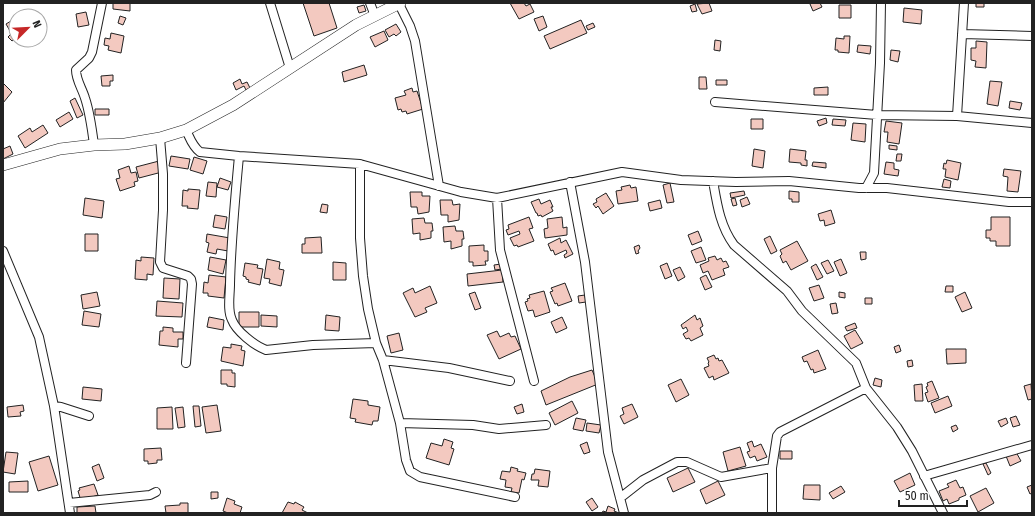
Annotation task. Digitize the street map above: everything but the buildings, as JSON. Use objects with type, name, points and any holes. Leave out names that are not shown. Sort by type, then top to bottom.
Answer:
[{"type":"street","points":[[94,145],[91,116],[76,76],[76,70],[89,58],[92,52],[102,3]]},
{"type":"street","points":[[270,3],[290,68]]},
{"type":"street","points":[[370,3],[375,16]]},
{"type":"street","points":[[3,165],[60,148],[125,144],[160,138],[186,130],[233,105],[356,25],[400,3],[415,41],[439,186]]},
{"type":"street","points":[[866,188],[874,173],[880,63],[881,3]]},
{"type":"street","points":[[957,116],[964,3]]},
{"type":"street","points":[[962,34],[1032,36]]},
{"type":"street","points":[[715,102],[877,115],[957,116],[1032,122]]},
{"type":"street","points":[[186,130],[192,144],[200,152],[360,164],[461,192],[497,198],[622,172],[681,180],[789,181],[866,188],[887,188],[1009,202],[1032,202]]},
{"type":"street","points":[[160,138],[163,182],[160,262],[163,268],[188,276],[191,279],[192,284],[186,363]]},
{"type":"street","points":[[239,156],[230,264],[229,310],[232,321],[238,330],[259,348],[266,350],[313,345],[376,343]]},
{"type":"street","points":[[360,164],[360,238],[363,276],[368,309],[376,343],[383,360],[400,423],[406,460],[410,471],[420,477],[515,497]]},
{"type":"street","points":[[713,181],[720,216],[732,241],[787,291],[802,310],[856,363],[866,388],[896,427],[912,451],[943,513]]},
{"type":"street","points":[[570,182],[585,262],[608,452],[624,513]]},
{"type":"street","points":[[497,198],[500,250],[534,381]]},
{"type":"street","points":[[3,251],[39,337],[54,406],[70,513]]},
{"type":"street","points":[[383,360],[449,368],[510,381]]},
{"type":"street","points":[[772,513],[772,468],[776,439],[780,432],[866,388]]},
{"type":"street","points":[[54,406],[89,416]]},
{"type":"street","points":[[400,423],[472,425],[500,429],[546,425]]},
{"type":"street","points":[[924,476],[1032,445]]},
{"type":"street","points":[[620,498],[643,480],[677,462],[686,462],[720,477],[772,468]]},
{"type":"street","points":[[69,503],[150,496],[156,492]]}]
